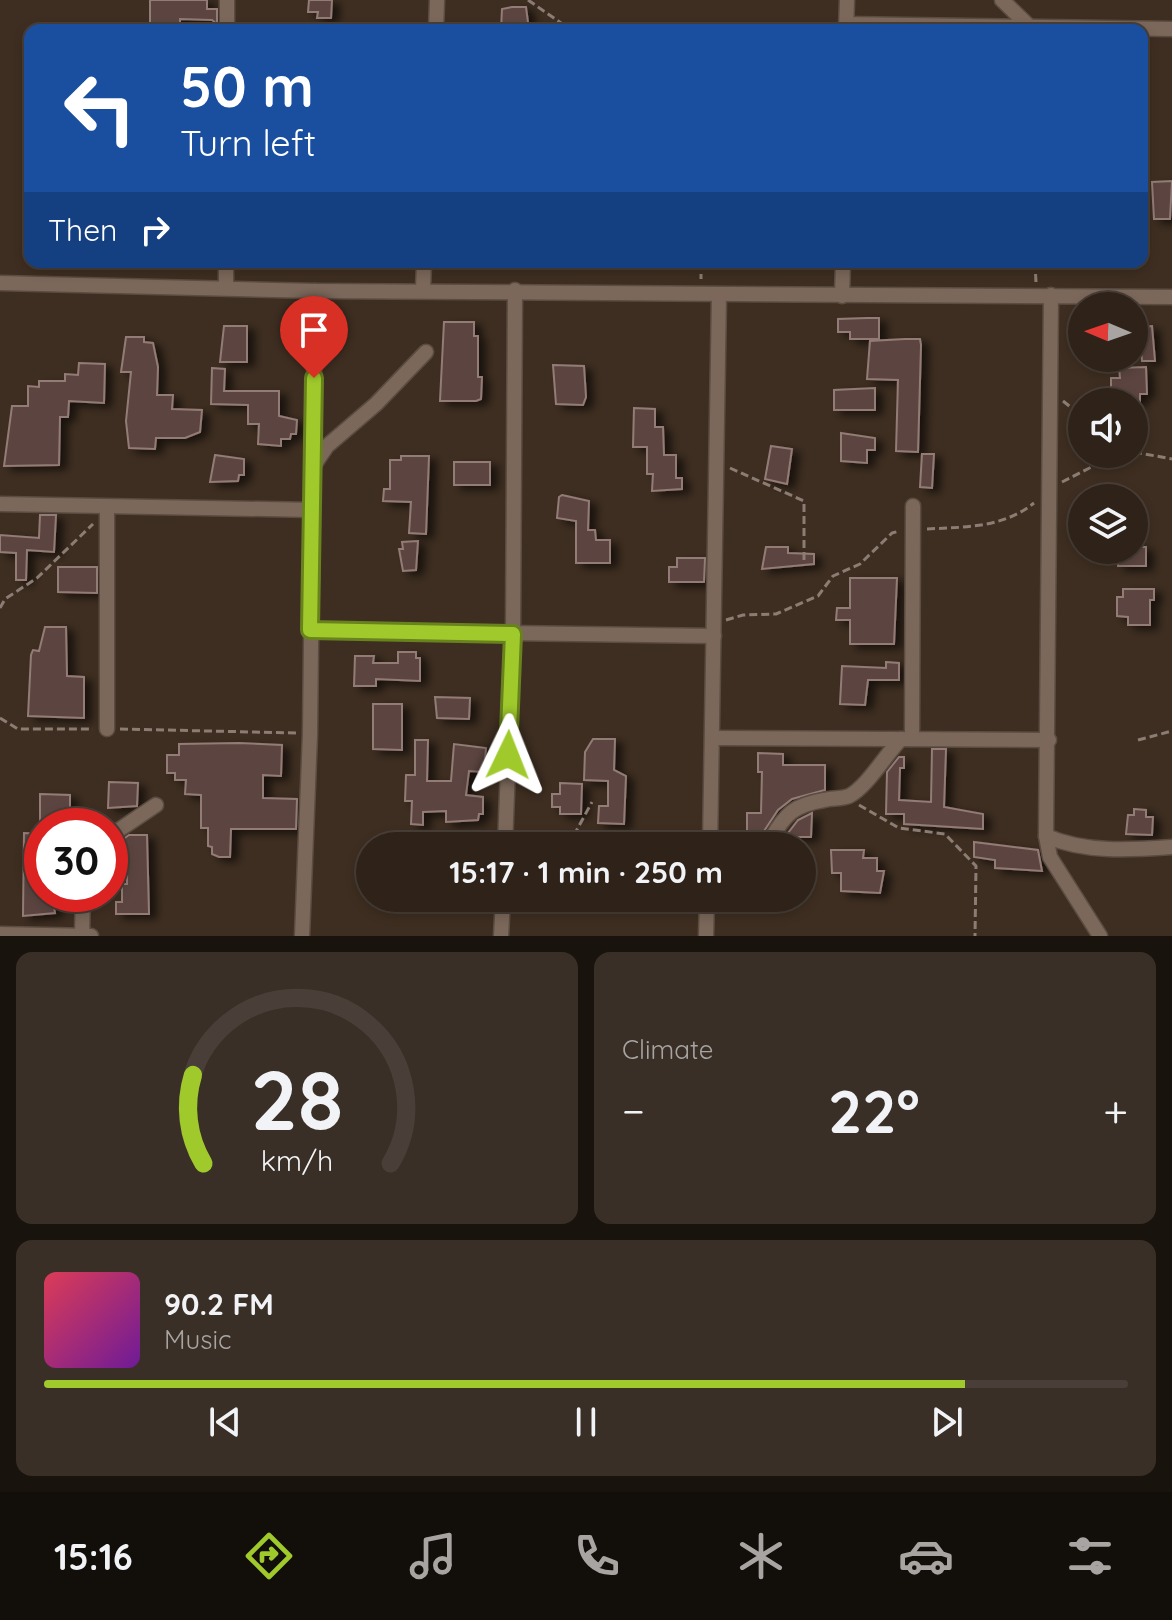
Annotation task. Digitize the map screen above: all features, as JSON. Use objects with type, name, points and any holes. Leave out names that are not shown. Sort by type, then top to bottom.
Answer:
[{"type":"street","points":[[227,0],[227,24]]},
{"type":"street","points":[[436,24],[437,0]]},
{"type":"street","points":[[846,24],[847,0]]},
{"type":"street","points":[[1002,0],[1027,24]]},
{"type":"street","points":[[1148,29],[1172,29]]},
{"type":"street","points":[[226,268],[226,288]]},
{"type":"street","points":[[423,290],[424,268]]},
{"type":"street","points":[[842,296],[843,268]]},
{"type":"street","points":[[0,283],[315,291],[515,290],[719,295],[1172,297]]},
{"type":"street","points":[[506,832],[513,634],[515,290]]},
{"type":"street","points":[[302,936],[310,734],[315,291]]},
{"type":"street","points":[[711,832],[719,463],[719,295]]},
{"type":"street","points":[[1051,295],[1046,836],[1050,857],[1100,936]]},
{"type":"street","points":[[314,465],[327,446],[376,404],[426,352]]},
{"type":"street","points":[[0,504],[107,509],[313,510]]},
{"type":"street","points":[[775,832],[782,818],[794,810],[810,803],[846,797],[861,788],[906,739],[913,506]]},
{"type":"street","points":[[107,509],[107,729]]},
{"type":"street","points":[[310,630],[513,634],[714,632]]},
{"type":"street","points":[[714,738],[1049,740]]},
{"type":"street","points":[[128,824],[156,805]]},
{"type":"street","points":[[1046,836],[1080,846],[1135,850],[1172,847]]},
{"type":"street","points":[[82,935],[83,912]]},
{"type":"street","points":[[501,936],[502,912]]},
{"type":"street","points":[[706,936],[707,912]]},
{"type":"street","points":[[0,934],[91,936]]},
{"type":"path","points":[[528,0],[561,24]]},
{"type":"path","points":[[555,20],[557,24]]},
{"type":"path","points":[[1035,268],[1036,295]]},
{"type":"path","points":[[1148,455],[1172,459]]},
{"type":"path","points":[[719,463],[804,501],[804,560]]},
{"type":"path","points":[[714,632],[731,617],[776,614],[818,596],[833,576],[867,559],[892,533],[990,524],[1013,518],[1048,488],[1089,468]]},
{"type":"path","points":[[0,608],[5,599],[37,578],[107,509]]},
{"type":"path","points":[[0,718],[18,729],[310,734]]},
{"type":"path","points":[[1138,740],[1172,731]]},
{"type":"path","points":[[846,797],[899,828],[951,838],[978,870],[975,936]]},
{"type":"path","points":[[576,832],[592,802]]},
{"type":"building","points":[[150,0],[207,0],[207,9],[217,9],[217,24],[212,20],[180,19],[180,24],[150,24]]},
{"type":"building","points":[[309,0],[332,0],[331,18],[317,18],[318,12],[308,12]]},
{"type":"building","points":[[526,7],[528,24],[501,24],[502,9]]},
{"type":"building","points":[[1172,181],[1170,219],[1154,219],[1152,182]]},
{"type":"building","points":[[879,318],[879,339],[850,339],[850,332],[838,332],[838,319]]},
{"type":"building","points":[[444,322],[474,322],[474,336],[478,336],[478,377],[482,377],[481,399],[440,401]]},
{"type":"building","points":[[224,326],[247,326],[247,362],[220,362]]},
{"type":"building","points":[[1148,326],[1152,326],[1155,361],[1148,361]]},
{"type":"building","points":[[126,337],[144,337],[144,342],[153,343],[158,367],[157,395],[173,395],[172,409],[202,410],[200,432],[185,438],[156,438],[155,449],[129,448],[126,421],[131,372],[121,372]]},
{"type":"building","points":[[920,339],[918,452],[896,451],[898,380],[867,379],[870,341]]},
{"type":"building","points":[[79,363],[105,364],[104,403],[69,401],[68,417],[60,417],[59,465],[4,466],[12,406],[28,406],[28,386],[39,387],[39,381],[65,381],[65,374],[78,375]]},
{"type":"building","points":[[553,365],[584,366],[586,397],[583,405],[556,404]]},
{"type":"building","points":[[212,368],[225,369],[224,391],[279,391],[279,416],[297,420],[296,434],[291,434],[290,439],[281,439],[281,446],[258,444],[259,424],[248,424],[248,405],[211,404]]},
{"type":"building","points":[[1119,372],[1146,372],[1147,388],[1111,388],[1111,378],[1120,378]]},
{"type":"building","points":[[875,388],[875,410],[834,410],[834,390]]},
{"type":"building","points":[[634,408],[655,409],[655,427],[663,427],[664,455],[676,455],[676,478],[682,478],[682,489],[652,491],[653,474],[647,474],[647,447],[633,447]]},
{"type":"building","points":[[841,433],[875,438],[875,450],[867,450],[867,463],[841,461]]},
{"type":"building","points":[[771,446],[792,449],[787,484],[765,479]]},
{"type":"building","points":[[922,454],[934,454],[932,488],[920,487]]},
{"type":"building","points":[[215,455],[244,459],[244,475],[239,475],[238,481],[210,482]]},
{"type":"building","points":[[401,456],[429,456],[426,534],[409,533],[411,502],[383,501],[384,489],[390,489],[390,460],[401,460]]},
{"type":"building","points":[[454,462],[490,462],[490,485],[454,485]]},
{"type":"building","points":[[559,497],[589,501],[588,530],[595,530],[596,540],[610,540],[610,563],[576,563],[576,521],[557,518]]},
{"type":"building","points":[[40,515],[56,515],[54,552],[27,550],[26,580],[16,580],[16,553],[0,552],[0,535],[39,538]]},
{"type":"building","points":[[418,541],[416,570],[403,571],[399,549],[403,549],[402,542]]},
{"type":"building","points":[[766,547],[788,547],[788,553],[814,554],[814,564],[762,569]]},
{"type":"building","points":[[677,558],[705,558],[704,582],[669,582],[669,567],[677,567]]},
{"type":"building","points":[[1118,564],[1146,564],[1146,566]]},
{"type":"building","points":[[58,567],[97,567],[97,593],[58,592]]},
{"type":"building","points":[[850,578],[897,578],[894,644],[850,644],[850,620],[836,620],[837,608],[850,608]]},
{"type":"building","points":[[1123,589],[1154,589],[1154,600],[1150,600],[1150,625],[1128,625],[1128,617],[1117,616],[1117,597],[1123,597]]},
{"type":"building","points":[[45,627],[66,627],[67,676],[84,677],[84,718],[28,716],[31,655],[33,650],[39,651]]},
{"type":"building","points":[[398,652],[416,652],[416,658],[420,658],[420,681],[376,679],[376,686],[354,686],[355,656],[374,656],[373,663],[398,663]]},
{"type":"building","points":[[886,662],[899,663],[899,680],[868,680],[865,705],[840,704],[842,666],[886,668]]},
{"type":"building","points":[[435,697],[470,698],[469,719],[437,718]]},
{"type":"building","points":[[373,704],[402,704],[402,750],[373,749]]},
{"type":"building","points":[[593,739],[615,739],[614,770],[626,776],[624,824],[598,823],[599,806],[608,806],[608,781],[584,780],[585,752]]},
{"type":"building","points":[[415,740],[428,740],[427,781],[451,781],[454,744],[486,748],[484,772],[469,771],[466,795],[483,797],[483,814],[479,814],[478,820],[446,822],[446,811],[423,812],[423,825],[411,824],[412,801],[405,801],[406,775],[415,775]]},
{"type":"building","points":[[179,744],[282,745],[281,776],[263,775],[263,798],[297,799],[296,829],[231,829],[230,857],[219,857],[212,854],[212,847],[208,846],[208,828],[201,828],[201,795],[185,794],[186,780],[175,780],[175,773],[167,773],[167,755],[179,755]]},
{"type":"building","points":[[932,749],[946,749],[944,807],[983,814],[983,829],[904,824],[904,814],[886,814],[887,772],[899,757],[904,757],[904,768],[900,768],[899,800],[931,802]]},
{"type":"building","points":[[758,753],[783,754],[783,765],[825,765],[825,790],[792,799],[778,810],[764,831],[747,832],[747,813],[761,813],[762,772],[758,772]]},
{"type":"building","points":[[109,782],[138,783],[137,806],[108,808]]},
{"type":"building","points":[[560,783],[582,784],[581,814],[560,814],[560,807],[552,807],[552,794],[560,794]]},
{"type":"building","points":[[40,794],[70,795],[70,808],[40,808]]},
{"type":"building","points":[[1134,809],[1146,810],[1146,817],[1153,817],[1152,835],[1126,834],[1128,815],[1134,815]]},
{"type":"building","points":[[812,813],[811,832],[789,832],[798,820]]},
{"type":"building","points":[[24,833],[24,912],[55,913],[23,916]]},
{"type":"building","points":[[147,835],[149,914],[116,914],[128,912],[128,836]]},
{"type":"building","points":[[974,842],[1038,850],[1042,871],[995,868],[995,860],[974,857]]},
{"type":"building","points":[[831,850],[864,850],[863,858],[877,858],[877,871],[884,871],[880,893],[841,891],[841,873],[832,873]]},
{"type":"route","points":[[314,378],[310,630],[513,634],[508,755]]}]
